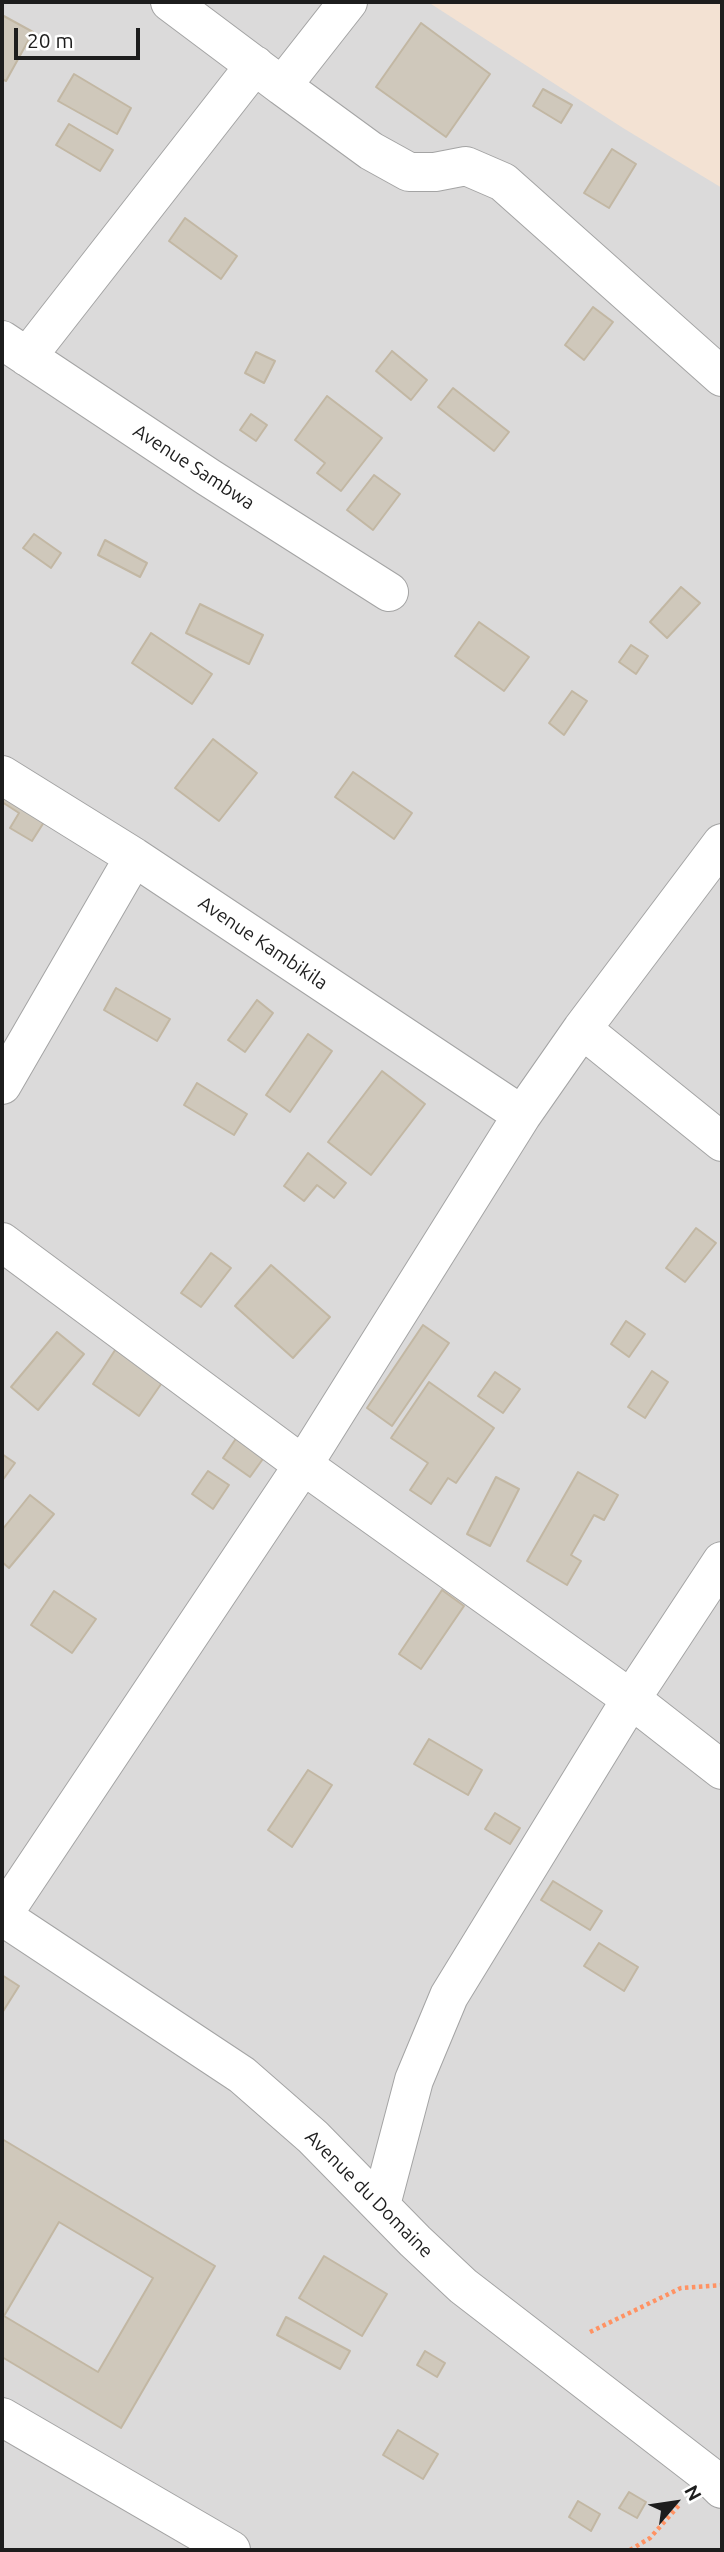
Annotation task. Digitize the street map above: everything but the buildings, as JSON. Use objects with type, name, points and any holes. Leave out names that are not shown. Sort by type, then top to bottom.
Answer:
[{"type":"street","points":[[170,2],[371,151],[408,172],[435,172],[466,166],[503,183],[722,377]]},
{"type":"street","points":[[14,348],[269,76],[348,2]]},
{"type":"street","name":"Avenue Sambwa","points":[[14,348],[208,478],[388,592]]},
{"type":"street","name":"Avenue Kambikila","points":[[2,775],[134,857],[522,1115]]},
{"type":"street","points":[[2,1916],[303,1465],[522,1115],[582,1029],[722,843]]},
{"type":"street","points":[[2,1085],[134,857]]},
{"type":"street","points":[[582,1029],[722,1142]]},
{"type":"street","points":[[2,1242],[303,1465],[631,1699],[722,1770]]},
{"type":"street","points":[[381,2205],[414,2080],[449,1996],[631,1699],[722,1561]]},
{"type":"street","name":"Avenue du Domaine","points":[[2,1916],[242,2076],[313,2137],[463,2286],[715,2482]]},
{"type":"street","points":[[2,2417],[231,2550]]},
{"type":"path","points":[[548,2351],[681,2288],[722,2285]]},
{"type":"path","points":[[631,2550],[650,2538],[715,2482]]},
{"type":"shaded area","points":[[2,2],[722,2],[722,2550],[2,2550]]},
{"type":"shaded area","points":[[428,2],[722,2],[722,188],[623,128]]}]
